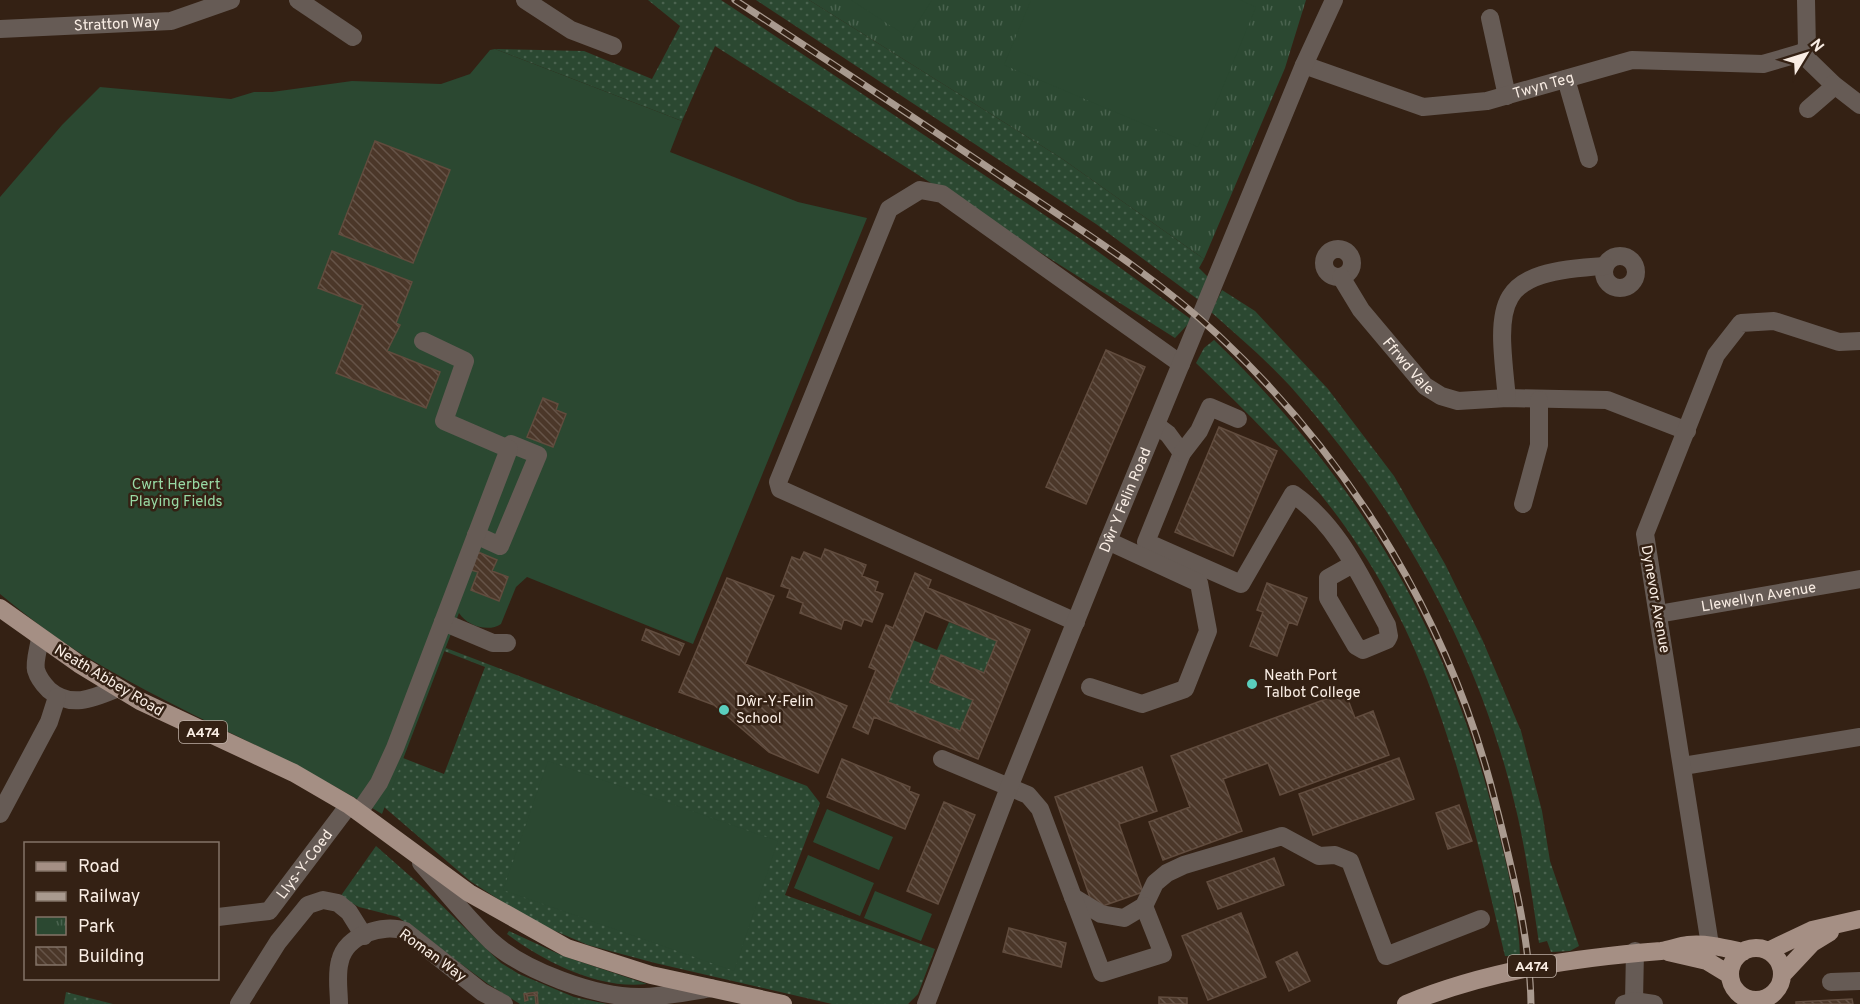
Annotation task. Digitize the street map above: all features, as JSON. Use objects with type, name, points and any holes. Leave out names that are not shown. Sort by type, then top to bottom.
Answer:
[{"type":"main road","name":"Neath Abbey Road","points":[[0,608],[40,638],[118,688],[172,718],[294,773],[354,809],[469,893],[567,948],[651,975],[713,987],[735,999],[783,1004]]},
{"type":"main road","points":[[1768,951],[1812,930],[1855,920]]},
{"type":"main road","points":[[1782,975],[1778,961],[1768,951],[1757,948],[1743,952],[1733,962],[1730,975],[1731,983],[1740,1000],[1764,1001],[1778,989],[1782,975],[1812,943],[1855,920]]},
{"type":"main road","name":"A474","points":[[1663,951],[1689,945],[1710,945],[1743,952]]},
{"type":"main road","name":"A474","points":[[1406,1004],[1494,974],[1543,964],[1635,951],[1663,951],[1707,961],[1730,975]]},
{"type":"street","name":"Stratton Way","points":[[0,29],[171,21],[231,0]]},
{"type":"street","points":[[298,0],[352,37]]},
{"type":"street","points":[[525,0],[571,30],[613,46]]},
{"type":"street","name":"Dŵr Y Felin Road","points":[[926,1004],[1010,785],[1108,541],[1304,65],[1334,0]]},
{"type":"street","points":[[1806,0],[1807,49],[1795,55],[1860,105]]},
{"type":"street","points":[[1491,18],[1507,96]]},
{"type":"street","name":"Twyn Teg","points":[[1304,65],[1424,107],[1487,101],[1632,60],[1762,64],[1795,55]]},
{"type":"street","points":[[1566,79],[1589,159]]},
{"type":"street","points":[[1808,109],[1830,90],[1833,84]]},
{"type":"street","points":[[1076,622],[780,489],[778,482],[889,209],[920,190],[942,194],[1181,364]]},
{"type":"street","points":[[1507,398],[1501,342],[1504,303],[1516,289],[1531,278],[1563,268],[1605,266]]},
{"type":"street","name":"Ffrwd Vale","points":[[1341,277],[1361,310],[1425,386],[1441,396],[1458,400],[1507,398],[1607,400],[1687,431]]},
{"type":"street","name":"Dynevor Avenue","points":[[1710,945],[1645,534],[1716,355],[1741,322],[1774,321],[1839,342],[1860,341]]},
{"type":"street","points":[[423,341],[465,361],[444,421],[509,449],[511,444],[538,455],[500,546],[476,535]]},
{"type":"street","points":[[1523,504],[1539,445],[1539,400]]},
{"type":"street","points":[[1238,419],[1210,407],[1199,431],[1182,453],[1146,542],[1241,584],[1293,494],[1315,509],[1340,539],[1353,564]]},
{"type":"street","points":[[1156,425],[1168,434],[1182,453]]},
{"type":"street","name":"Llys-Y-Coed","points":[[219,917],[268,911],[354,809],[379,783],[395,748],[509,449]]},
{"type":"street","points":[[1090,687],[1142,704],[1185,689],[1208,631],[1199,583],[1108,541]]},
{"type":"street","name":"Llewellyn Avenue","points":[[1658,614],[1860,579]]},
{"type":"street","points":[[443,622],[494,643],[507,643]]},
{"type":"street","points":[[40,638],[36,670],[44,685],[57,697],[72,701],[88,701],[118,688]]},
{"type":"street","points":[[0,814],[49,722],[57,697]]},
{"type":"street","points":[[1683,766],[1860,737]]},
{"type":"street","points":[[942,759],[1010,785],[1028,795],[1040,809],[1102,973],[1162,954],[1144,906]]},
{"type":"street","points":[[1073,897],[1101,914],[1124,918],[1144,906],[1155,883],[1167,873],[1184,865],[1282,836],[1319,856],[1335,855],[1350,861],[1386,956],[1480,919]]},
{"type":"street","name":"Neath Abbey Road","points":[[409,850],[493,942],[537,970],[619,999],[675,995],[713,987]]},
{"type":"street","points":[[239,1004],[278,942],[308,905],[323,900],[338,903],[349,912],[364,936]]},
{"type":"street","name":"Roman Way","points":[[339,1004],[340,961],[348,948],[377,928],[393,927],[405,932],[482,992],[504,1004]]},
{"type":"street","points":[[1635,951],[1629,1003],[1654,1004]]},
{"type":"street","points":[[1831,982],[1860,981]]},
{"type":"green space","points":[[648,0],[721,0],[1082,240],[1192,320],[1175,338],[715,46],[682,121],[495,49],[584,51],[652,79],[680,26]]},
{"type":"green space","points":[[756,0],[809,0],[1061,158],[1204,259],[1199,268],[1211,280],[1200,301],[1096,224]]},
{"type":"green space","points":[[809,0],[1306,0],[1285,68],[1204,259],[1061,158]]},
{"type":"green space","points":[[851,0],[932,0],[908,37]]},
{"type":"green space","points":[[1031,0],[1240,0],[1256,7],[1198,147],[1004,65]]},
{"type":"green space","name":"Cwrt Herbert Playing Fields","points":[[495,49],[682,121],[670,152],[798,202],[867,218],[693,644],[527,577],[516,587],[501,624],[496,627],[484,628],[472,624],[459,613],[382,814],[309,773],[121,677],[63,642],[0,594],[0,197],[62,125],[100,87],[231,99],[254,92],[272,92],[352,81],[441,84],[470,74],[490,50]]},
{"type":"green space","points":[[1222,290],[1255,311],[1328,389],[1394,476],[1445,564],[1482,639],[1521,731],[1542,811],[1550,861],[1579,946],[1570,951],[1551,952],[1547,941],[1539,943],[1522,839],[1499,747],[1456,636],[1429,582],[1365,480],[1329,432],[1281,376],[1211,312]]},
{"type":"green space","points":[[1214,340],[1265,392],[1312,446],[1353,502],[1391,560],[1423,621],[1452,685],[1476,752],[1508,872],[1515,906],[1520,957],[1505,956],[1450,745],[1412,643],[1359,547],[1323,497],[1262,428],[1196,363],[1204,348]]},
{"type":"green space","points":[[949,622],[997,641],[984,673],[941,656],[973,700],[960,731],[888,702],[913,640],[937,650]]},
{"type":"green space","points":[[446,648],[807,786],[820,803],[785,895],[935,949],[918,994],[908,1004],[832,1004],[655,963],[588,945],[534,922],[470,881],[384,807],[403,758],[444,774],[485,667],[444,651]]},
{"type":"green space","points":[[548,761],[778,841],[734,971],[503,890]]},
{"type":"green space","points":[[827,809],[893,837],[879,870],[813,842]]},
{"type":"green space","points":[[376,846],[427,891],[501,963],[519,974],[574,997],[607,1004],[520,1004],[488,984],[398,917],[359,907],[340,897]]},
{"type":"green space","points":[[808,855],[874,883],[860,916],[794,888]]},
{"type":"green space","points":[[875,891],[932,914],[921,941],[864,918]]},
{"type":"green space","points":[[509,931],[563,956],[647,984],[610,983],[573,972],[522,944],[507,934]]},
{"type":"green space","points":[[66,992],[113,1004],[64,1004]]},
{"type":"building","points":[[375,141],[450,170],[413,263],[339,234]]},
{"type":"building","points":[[332,251],[412,282],[396,323],[400,325],[387,351],[440,372],[426,408],[336,373],[363,305],[318,288]]},
{"type":"building","points":[[1106,350],[1145,367],[1086,504],[1046,487]]},
{"type":"building","points":[[543,398],[558,404],[556,410],[566,414],[553,447],[527,437]]},
{"type":"building","points":[[1219,427],[1277,451],[1233,556],[1175,532]]},
{"type":"building","points":[[825,549],[866,565],[862,576],[878,582],[875,591],[883,594],[872,622],[864,619],[861,626],[844,619],[841,629],[800,613],[803,603],[787,597],[790,589],[781,586],[792,557],[800,560],[804,552],[821,559]]},
{"type":"building","points":[[478,552],[497,560],[492,571],[508,577],[499,601],[471,590],[478,572],[471,570]]},
{"type":"building","points":[[915,573],[931,580],[928,588],[1030,630],[978,759],[874,717],[868,734],[853,727],[876,670],[869,667],[886,625],[893,628]],"holes":[[[925,611],[997,641],[984,673],[941,655],[930,682],[973,700],[960,731],[888,702]]]},
{"type":"building","points":[[727,578],[774,596],[745,664],[847,706],[818,773],[769,752],[714,705],[679,692]]},
{"type":"building","points":[[1267,583],[1307,598],[1297,625],[1289,622],[1277,656],[1250,646],[1263,612],[1257,610]]},
{"type":"building","points":[[646,629],[684,644],[679,655],[642,640]]},
{"type":"building","points":[[1345,692],[1355,718],[1373,711],[1389,755],[1280,795],[1268,763],[1223,779],[1242,831],[1163,860],[1149,822],[1190,807],[1171,756]]},
{"type":"building","points":[[1399,758],[1414,799],[1313,835],[1299,794]]},
{"type":"building","points":[[842,759],[910,787],[909,791],[919,795],[905,829],[827,797]]},
{"type":"building","points":[[1142,767],[1157,811],[1119,824],[1143,892],[1094,909],[1055,797]]},
{"type":"building","points":[[944,802],[975,815],[938,904],[907,891]]},
{"type":"building","points":[[1459,805],[1472,841],[1448,849],[1436,813]]},
{"type":"building","points":[[1274,858],[1284,885],[1218,909],[1207,882]]},
{"type":"building","points":[[1241,913],[1266,977],[1208,1000],[1182,936]]},
{"type":"building","points":[[1009,928],[1066,943],[1061,967],[1003,952]]},
{"type":"building","points":[[1297,952],[1310,981],[1289,991],[1276,962]]},
{"type":"building","points":[[537,992],[538,1004],[536,1004],[535,995],[527,996],[528,1000],[525,1001],[524,994]]},
{"type":"building","points":[[1159,997],[1187,998],[1187,1004],[1159,1004]]},
{"type":"building","points":[[1852,999],[1853,1004],[1796,1004],[1796,1002]]},
{"type":"railway","points":[[735,0],[1146,275],[1218,335],[1267,384],[1312,436],[1354,492],[1391,550],[1424,610],[1453,673],[1477,738],[1508,854],[1524,929],[1531,1004]]},
{"type":"place","name":"Neath Port Talbot College","points":[[1252,684]]},
{"type":"place","name":"Dŵr-Y-Felin School","points":[[724,710]]}]
